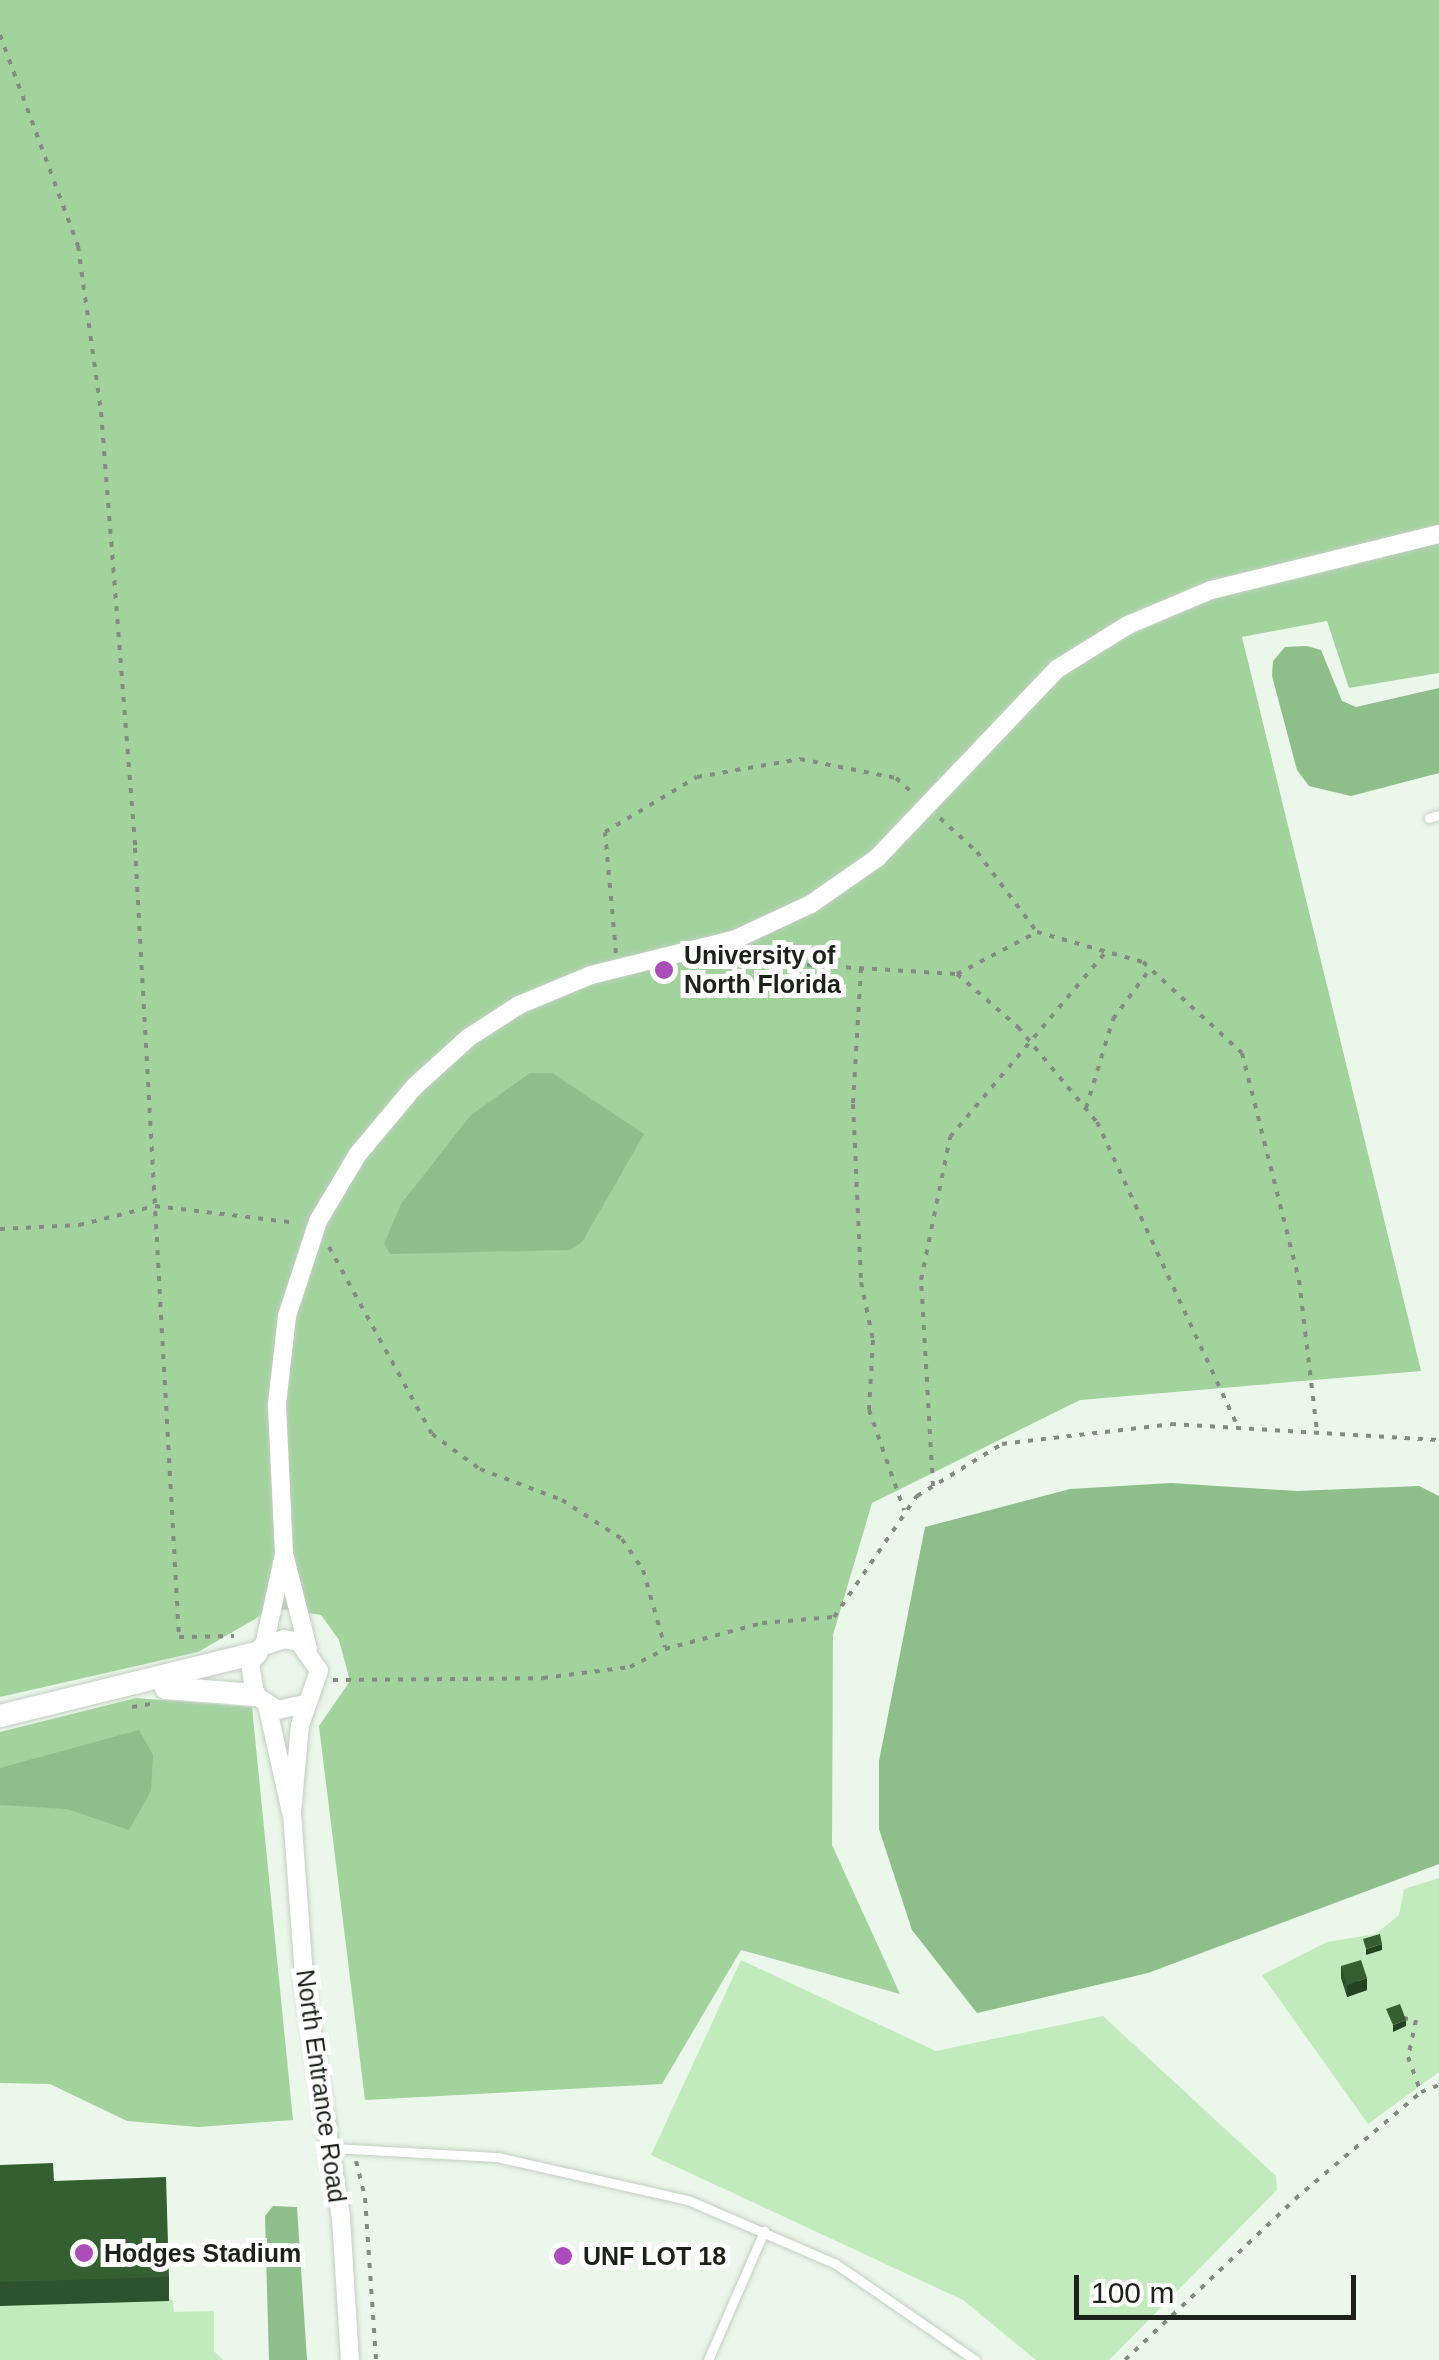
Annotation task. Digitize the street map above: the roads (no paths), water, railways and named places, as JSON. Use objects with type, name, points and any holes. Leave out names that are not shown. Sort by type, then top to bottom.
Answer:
[{"type":"street","points":[[292,1813],[304,1704],[318,1679],[284,1554],[277,1404],[287,1316],[317,1226],[358,1154],[414,1086],[468,1038],[519,1005],[618,968],[752,932],[811,904],[877,858],[1057,669],[1128,625],[1211,590],[1439,534]]},
{"type":"street","points":[[284,1554],[260,1649],[249,1676],[261,1700],[292,1813]]},
{"type":"street","points":[[0,1716],[138,1687],[284,1639],[308,1649]]},
{"type":"street","points":[[138,1687],[304,1704]]},
{"type":"street","name":"North Entrance Road","points":[[292,1813],[305,1988],[332,2148],[350,2360]]},
{"type":"lane","points":[[332,2148],[556,2166],[688,2200],[764,2230],[850,2273],[976,2360]]},
{"type":"lane","points":[[708,2360],[764,2230]]},
{"type":"place","name":"University of North Florida","points":[[664,970]]},
{"type":"place","name":"Hodges Stadium","points":[[84,2253]]},
{"type":"place","name":"UNF LOT 18","points":[[563,2256]]}]
